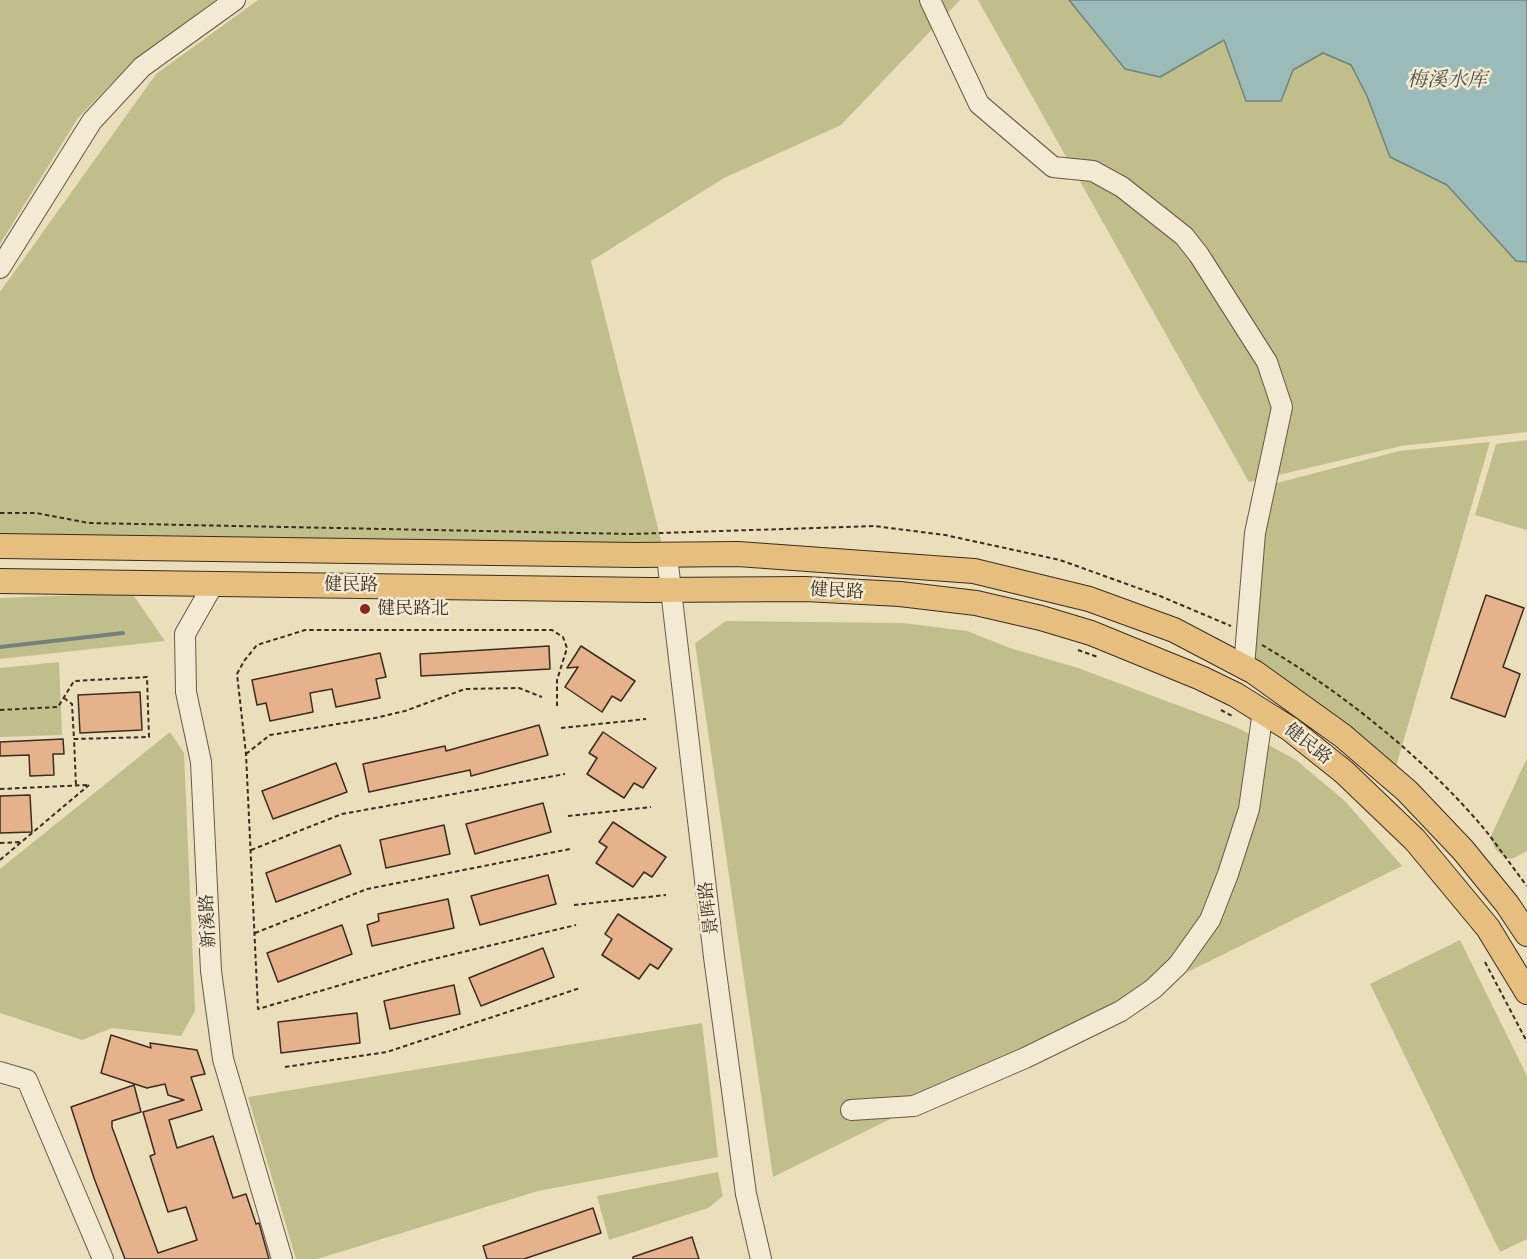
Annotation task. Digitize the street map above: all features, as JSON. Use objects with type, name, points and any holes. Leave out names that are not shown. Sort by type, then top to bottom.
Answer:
[{"type":"main road","name":"健民路","points":[[0,546],[667,556],[738,554],[974,571],[1089,598],[1174,630],[1244,666],[1344,736],[1407,791],[1463,850],[1507,904],[1527,934]]},
{"type":"main road","name":"健民路","points":[[0,581],[671,590],[805,589],[900,594],[976,603],[1041,618],[1090,633],[1201,678],[1261,721],[1290,729],[1344,772],[1415,840],[1488,928],[1527,992]]},
{"type":"street","points":[[0,268],[92,121],[142,67],[235,0]]},
{"type":"street","points":[[930,0],[979,104],[1053,166],[1093,171],[1122,187],[1184,236],[1199,255],[1268,362],[1282,407],[1255,533],[1244,666]]},
{"type":"street","name":"景晖路","points":[[667,556],[719,992],[746,1194],[761,1259]]},
{"type":"street","name":"新溪路","points":[[214,583],[185,634],[186,692],[201,762],[210,971],[223,1059],[282,1259]]},
{"type":"street","points":[[852,1110],[914,1106],[1025,1058],[1110,1016],[1153,989],[1178,965],[1210,920],[1249,809],[1261,721]]},
{"type":"street","points":[[0,1072],[27,1080],[103,1259]]},
{"type":"path","points":[[557,706],[557,680],[567,648],[563,637],[552,630],[305,630],[257,645],[237,674],[246,754],[258,1008],[413,964],[576,925]]},
{"type":"path","points":[[1071,647],[1102,659]]},
{"type":"path","points":[[0,710],[58,707],[74,681],[147,677],[149,737],[74,739]]},
{"type":"path","points":[[246,754],[270,735],[405,711],[465,689],[519,688],[542,697]]},
{"type":"path","points":[[64,698],[72,704],[76,786]]},
{"type":"path","points":[[1218,708],[1261,721]]},
{"type":"path","points":[[561,728],[646,718]]},
{"type":"path","points":[[251,850],[342,814],[565,774]]},
{"type":"path","points":[[0,789],[88,785],[0,860]]},
{"type":"path","points":[[568,816],[651,807]]},
{"type":"path","points":[[0,843],[22,842]]},
{"type":"path","points":[[255,933],[367,889],[570,849]]},
{"type":"path","points":[[574,904],[666,895]]},
{"type":"path","points":[[1482,956],[1527,1042]]},
{"type":"path","points":[[285,1067],[387,1052],[580,988]]},
{"type":"shaded area","points":[[0,0],[216,0],[132,62],[78,118],[0,244]]},
{"type":"shaded area","points":[[258,0],[960,0],[841,125],[724,178],[591,261],[663,548],[0,541],[0,292],[156,74]]},
{"type":"shaded area","points":[[978,0],[1069,0],[1124,69],[1224,40],[1246,101],[1281,101],[1293,70],[1323,53],[1351,65],[1367,96],[1391,157],[1447,185],[1516,261],[1527,262],[1527,432],[1401,446],[1249,482]]},
{"type":"shaded area","points":[[1527,440],[1527,530],[1475,515],[1496,444]]},
{"type":"shaded area","points":[[1490,442],[1395,770],[1241,658],[1258,488],[1399,451]]},
{"type":"shaded area","points":[[132,593],[165,641],[0,659],[0,598]]},
{"type":"shaded area","points":[[726,621],[902,623],[967,631],[1010,648],[1078,668],[1236,727],[1296,760],[1344,800],[1402,866],[773,1177],[695,643]]},
{"type":"shaded area","points":[[59,662],[62,735],[0,737],[0,668]]},
{"type":"shaded area","points":[[170,732],[184,753],[195,1011],[181,1036],[112,1028],[82,1040],[0,1013],[0,869]]},
{"type":"shaded area","points":[[1527,758],[1527,851],[1512,859],[1497,851],[1491,836]]},
{"type":"shaded area","points":[[1460,940],[1527,1076],[1527,1239],[1500,1252],[1370,984]]},
{"type":"shaded area","points":[[702,1023],[718,1157],[538,1191],[317,1259],[296,1259],[248,1097]]},
{"type":"shaded area","points":[[718,1172],[723,1196],[708,1208],[609,1240],[597,1196]]},
{"type":"water","name":"梅溪水库","points":[[1069,0],[1527,0],[1527,262],[1516,261],[1447,185],[1390,157],[1367,96],[1351,65],[1323,53],[1293,70],[1281,101],[1246,101],[1224,40],[1160,77],[1125,69]]},
{"type":"building","points":[[1486,595],[1524,608],[1503,667],[1520,674],[1505,717],[1451,698]]},
{"type":"building","points":[[549,646],[550,669],[421,676],[420,654]]},
{"type":"building","points":[[581,646],[635,681],[621,701],[612,696],[602,712],[565,687],[578,667],[567,668]]},
{"type":"building","points":[[380,653],[386,677],[376,679],[380,698],[336,707],[332,689],[310,693],[313,712],[270,721],[266,703],[257,705],[252,680]]},
{"type":"building","points":[[140,692],[142,730],[80,733],[78,695]]},
{"type":"building","points":[[539,725],[548,755],[471,776],[470,770],[369,792],[363,764],[445,746],[446,751]]},
{"type":"building","points":[[603,732],[656,768],[643,788],[634,783],[624,798],[587,774],[597,758],[589,753]]},
{"type":"building","points":[[63,739],[64,754],[53,754],[54,775],[30,776],[29,755],[0,756],[0,742]]},
{"type":"building","points":[[336,763],[347,792],[273,819],[262,791]]},
{"type":"building","points":[[30,795],[32,832],[0,833],[0,796]]},
{"type":"building","points":[[543,803],[551,832],[475,854],[466,824]]},
{"type":"building","points":[[613,822],[666,857],[652,877],[644,872],[633,887],[596,863],[607,847],[599,842]]},
{"type":"building","points":[[444,825],[450,854],[386,868],[380,840]]},
{"type":"building","points":[[340,845],[351,874],[276,902],[266,873]]},
{"type":"building","points":[[548,875],[556,904],[480,925],[471,896]]},
{"type":"building","points":[[448,899],[454,928],[372,946],[367,925],[379,921],[378,914]]},
{"type":"building","points":[[618,914],[672,949],[658,969],[650,964],[639,979],[602,955],[612,939],[605,934]]},
{"type":"building","points":[[342,925],[352,954],[278,982],[267,953]]},
{"type":"building","points":[[543,948],[554,977],[481,1006],[469,978]]},
{"type":"building","points":[[454,985],[460,1014],[390,1029],[384,1001]]},
{"type":"building","points":[[357,1013],[360,1043],[281,1053],[278,1022]]},
{"type":"building","points":[[111,1035],[151,1048],[150,1043],[197,1050],[205,1074],[191,1077],[202,1110],[169,1120],[177,1148],[213,1136],[233,1198],[246,1194],[256,1224],[259,1223],[269,1259],[125,1259],[94,1178],[71,1107],[134,1085],[141,1112],[112,1121],[112,1127],[158,1253],[197,1240],[186,1207],[168,1212],[150,1156],[155,1154],[143,1112],[184,1100],[168,1095],[165,1084],[147,1088],[101,1073]]},
{"type":"building","points":[[593,1208],[601,1233],[524,1259],[487,1259],[483,1246]]},
{"type":"building","points":[[692,1237],[699,1259],[633,1259],[633,1257]]},
{"type":"waterway","points":[[0,647],[123,633]]},
{"type":"place","name":"健民路北","points":[[365,609]]}]
